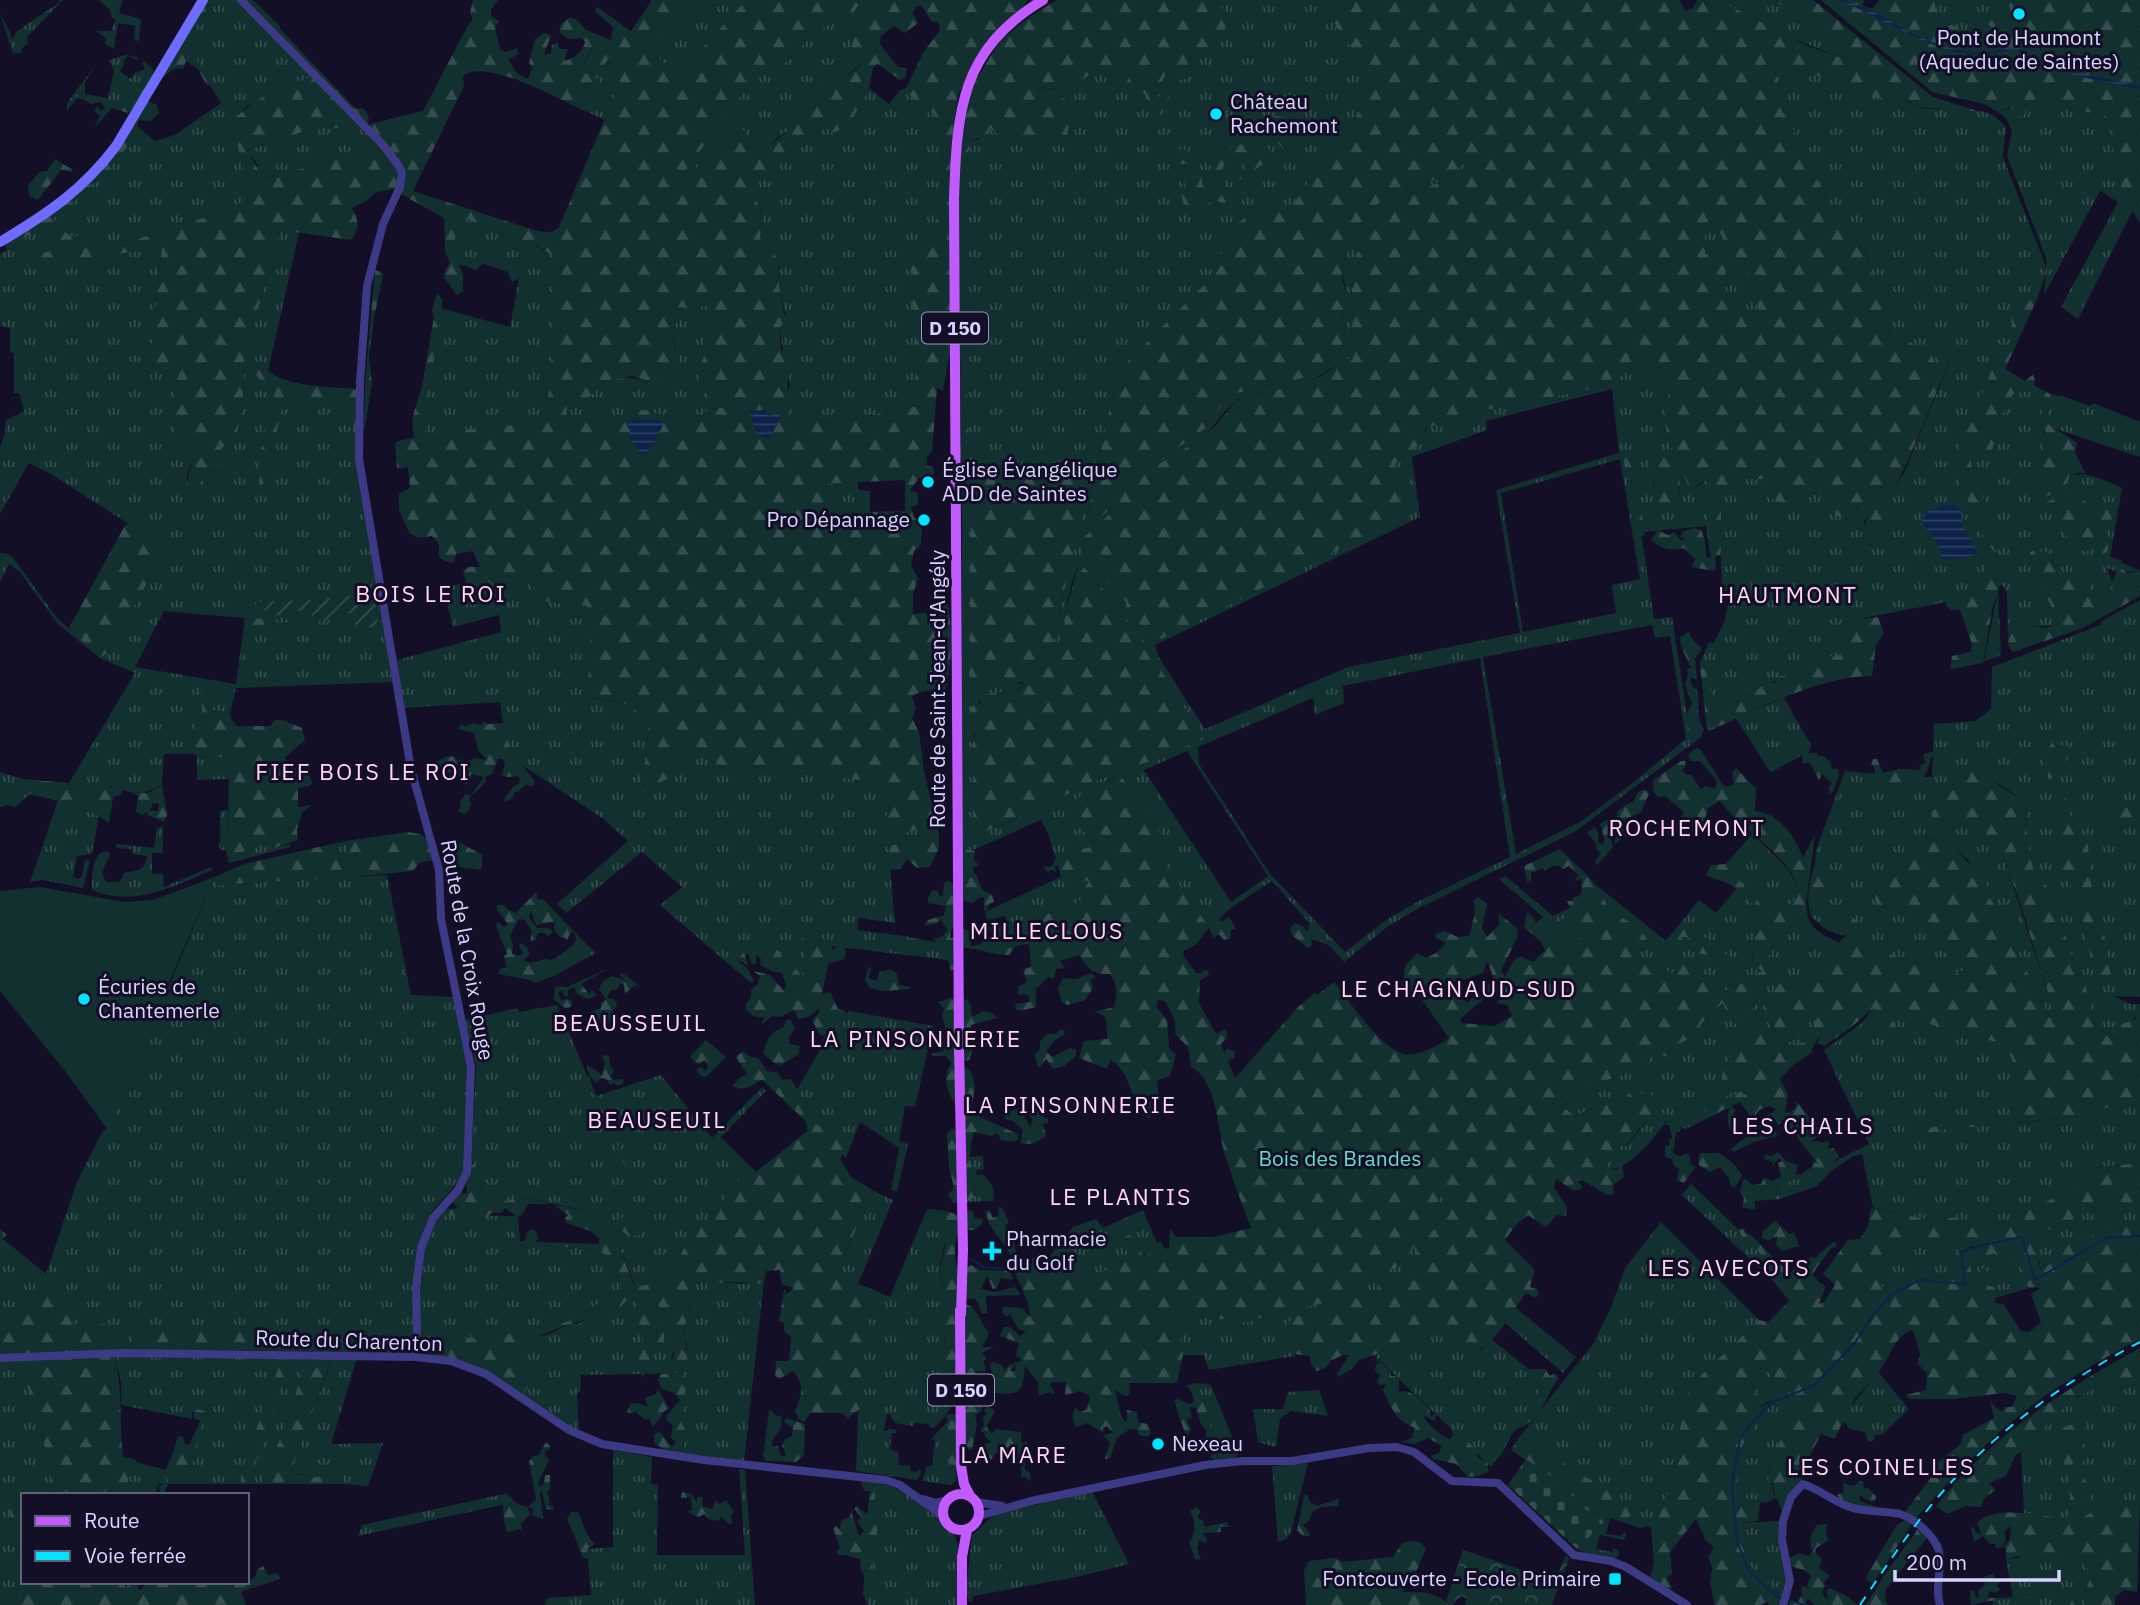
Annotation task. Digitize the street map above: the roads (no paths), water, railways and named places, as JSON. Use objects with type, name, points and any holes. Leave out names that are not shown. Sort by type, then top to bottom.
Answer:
[{"type":"main road","points":[[0,242],[33,224],[59,205],[105,160],[203,0]]},
{"type":"main road","name":"Route de Saint-Jean-d'Angély","points":[[973,1499],[964,1484],[961,1466],[963,1240],[959,1065],[956,139],[967,87],[985,51],[1003,30],[1040,1]]},
{"type":"main road","name":"Route de Saint-Jean-d'Angély","points":[[952,1497],[961,1466]]},
{"type":"main road","points":[[953,1529],[967,1530],[973,1527],[979,1516],[973,1499],[952,1497],[943,1510],[943,1516],[958,1537],[962,1557]]},
{"type":"main road","points":[[962,1605],[962,1557],[967,1530]]},
{"type":"street","name":"Route de la Croix Rouge","points":[[241,0],[384,146],[402,173],[400,187],[383,224],[367,286],[360,382],[359,459],[411,769],[439,870],[441,919],[470,1050],[471,1086],[467,1172],[458,1190],[433,1218],[425,1234],[417,1263],[418,1329],[415,1357]]},
{"type":"street","name":"Route du Charenton","points":[[0,1358],[121,1353],[415,1357],[451,1361],[486,1374],[569,1430],[601,1444],[705,1460],[872,1477],[900,1485],[943,1516]]},
{"type":"street","points":[[979,1516],[1008,1506],[1205,1465],[1243,1461],[1292,1461],[1369,1448],[1397,1447],[1414,1452],[1452,1480],[1498,1483],[1574,1555],[1611,1560],[1686,1605]]},
{"type":"street","points":[[1785,1601],[1790,1581],[1782,1540],[1783,1521],[1791,1497],[1803,1483],[1861,1511],[1900,1514],[1928,1535],[1937,1546],[1939,1555],[1936,1587],[1940,1605]]},
{"type":"street","name":"Route du Charenton","points":[[920,1498],[936,1503],[952,1497]]},
{"type":"street","points":[[973,1499],[1008,1506]]},
{"type":"water","points":[[1838,0],[1848,1],[1881,15],[1922,38],[1946,47],[1982,53],[2017,46],[2036,60],[2071,71],[2140,86],[2140,89],[2077,76],[2036,61],[2016,49],[1979,55],[1942,48]]},
{"type":"water","points":[[765,410],[768,416],[778,414],[780,418],[773,435],[767,439],[757,434],[749,411]]},
{"type":"water","points":[[634,419],[659,420],[664,423],[646,454],[640,453],[629,439],[630,429],[627,426]]},
{"type":"water","points":[[1947,504],[1961,509],[1962,525],[1979,554],[1943,559],[1936,541],[1922,520],[1927,512]]},
{"type":"waterway","points":[[1781,1598],[1748,1570],[1737,1540],[1732,1485],[1740,1439],[1753,1421],[1775,1401],[1813,1386],[1854,1344],[1874,1314],[1892,1294],[1920,1280],[1965,1284],[1961,1252],[2022,1237],[2035,1280],[2108,1237],[2140,1236]]},
{"type":"waterway","points":[[970,1258],[983,1267],[1008,1269]]},
{"type":"waterway","points":[[1789,1600],[1805,1605]]},
{"type":"railway","points":[[1860,1605],[1927,1510],[1982,1451],[2058,1391],[2140,1342]]},
{"type":"place","name":"Pont de Haumont (Aqueduc de Saintes)","points":[[2019,14]]},
{"type":"place","name":"Château Rachemont","points":[[1216,114]]},
{"type":"place","name":"Église Évangélique ADD de Saintes","points":[[928,482]]},
{"type":"place","name":"Pro Dépannage","points":[[924,520]]},
{"type":"place","name":"Écuries de Chantemerle","points":[[84,999]]},
{"type":"place","name":"Pharmacie du Golf","points":[[992,1251]]},
{"type":"place","name":"Nexeau","points":[[1158,1444]]},
{"type":"place","name":"Fontcouverte - Ecole Primaire","points":[[1615,1579]]},
{"type":"district","name":"BOIS LE ROI","points":[[431,594]]},
{"type":"district","name":"HAUTMONT","points":[[1788,595]]},
{"type":"district","name":"FIEF BOIS LE ROI","points":[[363,772]]},
{"type":"district","name":"ROCHEMONT","points":[[1687,828]]},
{"type":"district","name":"MILLECLOUS","points":[[1047,931]]},
{"type":"district","name":"LE CHAGNAUD-SUD","points":[[1459,989]]},
{"type":"district","name":"BEAUSSEUIL","points":[[630,1023]]},
{"type":"district","name":"LA PINSONNERIE","points":[[916,1039]]},
{"type":"district","name":"LA PINSONNERIE","points":[[1071,1105]]},
{"type":"district","name":"BEAUSEUIL","points":[[657,1120]]},
{"type":"district","name":"LES CHAILS","points":[[1803,1126]]},
{"type":"district","name":"LE PLANTIS","points":[[1121,1197]]},
{"type":"district","name":"LES AVECOTS","points":[[1729,1268]]},
{"type":"district","name":"LA MARE","points":[[1014,1455]]},
{"type":"district","name":"LES COINELLES","points":[[1881,1467]]},
{"type":"park label","name":"Bois des Brandes","points":[[1340,1159]]}]
